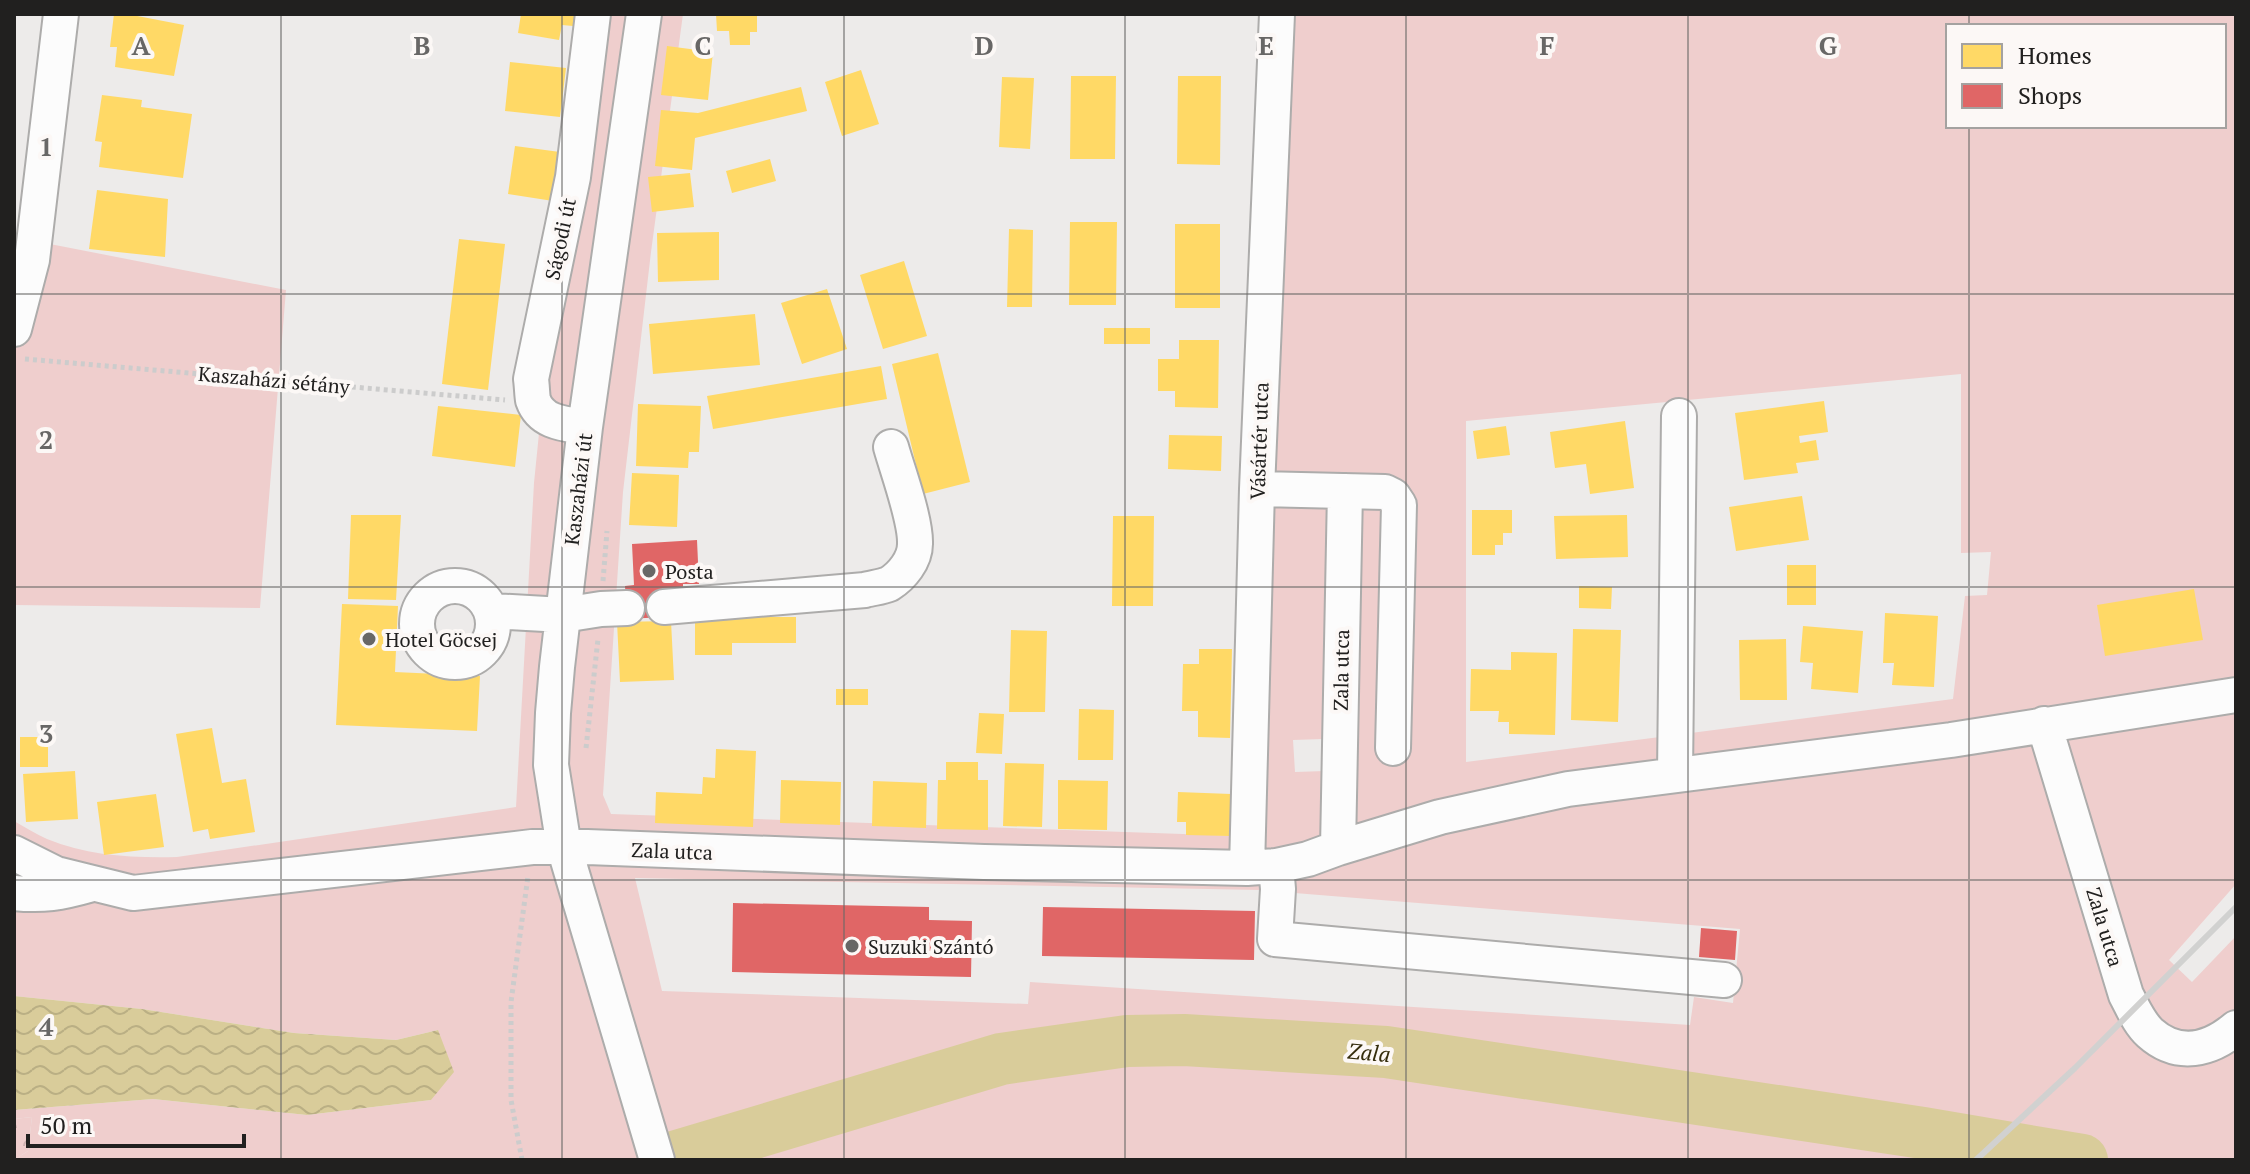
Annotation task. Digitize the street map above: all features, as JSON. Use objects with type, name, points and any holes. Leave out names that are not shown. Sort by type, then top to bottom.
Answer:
[{"type":"street","points":[[14,329],[32,260],[61,14]]},
{"type":"street","name":"Ságodi út","points":[[534,402],[531,379],[573,177],[593,14]]},
{"type":"street","name":"Kaszaházi út","points":[[644,14],[585,427],[563,615],[553,713],[548,847],[598,961],[657,1160]]},
{"type":"street","name":"Vásártér utca","points":[[1277,14],[1257,489],[1261,867],[1278,889],[1275,939],[1724,980]]},
{"type":"street","points":[[534,402],[549,420],[585,427]]},
{"type":"street","points":[[1675,775],[1679,416]]},
{"type":"street","points":[[664,607],[865,590],[888,585],[912,559],[916,545],[891,447]]},
{"type":"street","points":[[1257,489],[1385,492],[1393,496],[1399,505],[1394,739],[1340,742]]},
{"type":"street","name":"Zala utca","points":[[1338,848],[1345,491]]},
{"type":"street","points":[[492,611],[563,615],[627,608]]},
{"type":"street","name":"Zala utca","points":[[14,853],[56,874],[133,893],[548,847],[984,862],[1261,867],[1308,859],[1440,817],[1568,789],[1951,740],[2236,695]]},
{"type":"street","name":"Zala utca","points":[[2044,724],[2126,995],[2142,1024],[2162,1042],[2189,1049],[2214,1044],[2236,1028]]},
{"type":"street","points":[[14,893],[56,894],[94,884]]},
{"type":"path","name":"Kaszaházi sétány","points":[[14,358],[534,402]]},
{"type":"path","points":[[522,1160],[511,1100],[511,1002],[548,847]]},
{"type":"green space","points":[[585,14],[683,14],[623,492],[603,795],[611,814],[1241,836],[1266,14],[2236,14],[2236,884],[2169,960],[2192,982],[2236,936],[2236,1160],[14,1160],[28,1151],[32,1117],[14,1119],[14,1110],[153,1099],[307,1115],[431,1100],[438,1030],[396,1040],[294,1033],[142,1009],[14,996],[14,821],[47,839],[78,849],[127,856],[177,857],[516,807],[534,483]],"holes":[[[1961,374],[1961,553],[1991,552],[1987,595],[1965,596],[1953,699],[1466,762],[1466,421]],[[1323,739],[1325,771],[1295,772],[1293,740]],[[635,878],[1259,890],[1740,929],[1733,1003],[1694,997],[1690,1025],[1030,982],[1028,1004],[662,991]]]},
{"type":"green space","points":[[14,237],[286,290],[260,608],[14,605]]},
{"type":"green space","points":[[32,1117],[28,1151],[14,1160],[14,1119]]},
{"type":"water","points":[[14,996],[142,1009],[294,1033],[396,1040],[438,1030],[454,1072],[431,1100],[307,1115],[153,1099],[14,1110]]},
{"type":"building: Homes","points":[[114,14],[184,25],[174,76],[115,67],[117,47],[110,47]]},
{"type":"building: Homes","points":[[521,14],[575,14],[573,26],[562,25],[559,40],[518,33]]},
{"type":"building: Homes","points":[[716,14],[757,14],[757,32],[750,32],[750,45],[730,45],[729,31],[717,31]]},
{"type":"building: Homes","points":[[667,46],[713,52],[708,100],[661,95]]},
{"type":"building: Homes","points":[[510,62],[566,68],[560,117],[505,111]]},
{"type":"building: Homes","points":[[861,70],[879,124],[842,136],[825,82]]},
{"type":"building: Homes","points":[[1071,76],[1116,76],[1115,159],[1070,159]]},
{"type":"building: Homes","points":[[1178,76],[1221,76],[1220,165],[1177,164]]},
{"type":"building: Homes","points":[[1002,77],[1034,78],[1030,149],[999,147]]},
{"type":"building: Homes","points":[[801,87],[807,111],[695,138],[692,170],[655,166],[661,110],[698,113]]},
{"type":"building: Homes","points":[[102,95],[142,100],[141,107],[192,114],[183,178],[99,167],[102,142],[95,141]]},
{"type":"building: Homes","points":[[515,146],[560,152],[553,201],[508,194]]},
{"type":"building: Homes","points":[[770,159],[776,181],[732,193],[726,171]]},
{"type":"building: Homes","points":[[690,173],[694,207],[652,212],[648,177]]},
{"type":"building: Homes","points":[[97,190],[168,199],[165,257],[89,249]]},
{"type":"building: Homes","points":[[1070,222],[1117,222],[1116,305],[1069,305]]},
{"type":"building: Homes","points":[[1175,224],[1220,224],[1220,308],[1175,308]]},
{"type":"building: Homes","points":[[1009,229],[1033,230],[1032,307],[1007,307]]},
{"type":"building: Homes","points":[[719,232],[719,280],[658,282],[657,233]]},
{"type":"building: Homes","points":[[459,239],[505,244],[488,390],[442,384]]},
{"type":"building: Homes","points":[[904,261],[927,336],[883,349],[860,275]]},
{"type":"building: Homes","points":[[827,289],[847,349],[802,364],[781,303]]},
{"type":"building: Homes","points":[[755,314],[760,365],[653,374],[649,324]]},
{"type":"building: Homes","points":[[1104,328],[1150,328],[1150,344],[1104,344]]},
{"type":"building: Homes","points":[[1179,340],[1219,340],[1218,408],[1175,407],[1175,391],[1158,391],[1158,359],[1179,359]]},
{"type":"building: Homes","points":[[938,353],[970,482],[923,494],[892,364]]},
{"type":"building: Homes","points":[[881,366],[887,399],[713,429],[707,396]]},
{"type":"building: Homes","points":[[1824,401],[1828,432],[1799,436],[1800,443],[1816,440],[1819,460],[1796,463],[1798,473],[1744,480],[1735,413]]},
{"type":"building: Homes","points":[[638,404],[701,406],[699,452],[689,452],[688,468],[636,466]]},
{"type":"building: Homes","points":[[438,406],[521,415],[515,467],[432,456]]},
{"type":"building: Homes","points":[[1625,421],[1634,488],[1590,494],[1586,464],[1555,468],[1550,432]]},
{"type":"building: Homes","points":[[1506,426],[1510,455],[1477,459],[1473,431]]},
{"type":"building: Homes","points":[[1169,435],[1222,436],[1221,471],[1168,469]]},
{"type":"building: Homes","points":[[632,473],[679,475],[677,527],[629,525]]},
{"type":"building: Homes","points":[[1802,496],[1809,540],[1736,551],[1729,507]]},
{"type":"building: Homes","points":[[1472,510],[1512,510],[1512,533],[1503,533],[1503,545],[1495,545],[1495,555],[1472,555]]},
{"type":"building: Homes","points":[[351,515],[401,515],[396,600],[348,599]]},
{"type":"building: Homes","points":[[1627,515],[1628,557],[1556,559],[1554,516]]},
{"type":"building: Homes","points":[[1113,516],[1154,516],[1153,606],[1112,606]]},
{"type":"building: Homes","points":[[1787,565],[1816,565],[1816,605],[1787,605]]},
{"type":"building: Homes","points":[[1579,586],[1612,587],[1611,609],[1579,608]]},
{"type":"building: Homes","points":[[2194,589],[2203,640],[2105,656],[2097,605]]},
{"type":"building: Homes","name":"Hotel Göcsej","points":[[342,604],[398,606],[395,672],[480,676],[477,731],[336,725]]},
{"type":"building: Homes","points":[[1885,613],[1938,616],[1934,687],[1892,685],[1894,663],[1883,663]]},
{"type":"building: Homes","points":[[695,617],[796,617],[796,643],[732,643],[732,655],[695,655]]},
{"type":"building: Homes","points":[[671,621],[674,680],[620,682],[617,622]]},
{"type":"building: Homes","points":[[1803,626],[1863,631],[1858,693],[1811,689],[1813,663],[1800,662]]},
{"type":"building: Homes","points":[[1573,629],[1621,630],[1618,722],[1571,720]]},
{"type":"building: Homes","points":[[1011,630],[1047,631],[1045,712],[1009,712]]},
{"type":"building: Homes","points":[[1786,639],[1787,700],[1740,700],[1739,640]]},
{"type":"building: Homes","points":[[1199,649],[1232,649],[1230,738],[1198,737],[1198,711],[1182,711],[1183,664],[1199,664]]},
{"type":"building: Homes","points":[[1511,652],[1557,653],[1555,735],[1509,734],[1509,722],[1498,722],[1499,711],[1470,711],[1471,669],[1511,670]]},
{"type":"building: Homes","points":[[836,689],[868,689],[868,705],[836,705]]},
{"type":"building: Homes","points":[[1079,709],[1114,710],[1113,760],[1078,760]]},
{"type":"building: Homes","points":[[979,713],[1004,714],[1002,754],[976,753]]},
{"type":"building: Homes","points":[[212,728],[222,783],[246,779],[255,832],[210,839],[208,829],[193,832],[176,734]]},
{"type":"building: Homes","points":[[20,737],[48,737],[48,767],[20,767]]},
{"type":"building: Homes","points":[[716,749],[756,751],[753,827],[655,823],[656,792],[702,794],[703,777],[715,778]]},
{"type":"building: Homes","points":[[946,762],[978,762],[978,780],[988,780],[988,830],[937,829],[938,780],[946,780]]},
{"type":"building: Homes","points":[[1005,763],[1044,764],[1042,827],[1003,826]]},
{"type":"building: Homes","points":[[75,771],[78,819],[26,822],[23,774]]},
{"type":"building: Homes","points":[[781,780],[841,782],[840,825],[780,823]]},
{"type":"building: Homes","points":[[1058,780],[1108,781],[1107,830],[1058,829]]},
{"type":"building: Homes","points":[[873,781],[927,783],[926,828],[872,826]]},
{"type":"building: Homes","points":[[1178,792],[1231,794],[1230,836],[1186,835],[1186,822],[1177,822]]},
{"type":"building: Homes","points":[[156,794],[164,847],[104,855],[97,802]]},
{"type":"building: Shops","points":[[697,540],[699,584],[683,584],[683,596],[664,617],[627,619],[625,586],[634,585],[632,544]]},
{"type":"building: Shops","name":"Suzuki Szántó","points":[[733,903],[929,907],[929,920],[972,921],[971,977],[732,972]]},
{"type":"building: Shops","points":[[1043,907],[1255,911],[1254,960],[1042,956]]},
{"type":"building: Shops","points":[[1701,928],[1737,931],[1735,960],[1699,957]]},
{"type":"waterway","name":"Zala","points":[[664,1160],[1001,1059],[1127,1041],[1184,1040],[1386,1052],[2082,1160]]},
{"type":"railway","points":[[1976,1160],[2075,1068],[2236,907]]},
{"type":"place","name":"Posta","points":[[649,571]]},
{"type":"place","name":"Hotel Göcsej","points":[[369,639]]},
{"type":"place","name":"Suzuki Szántó","points":[[852,946]]}]
